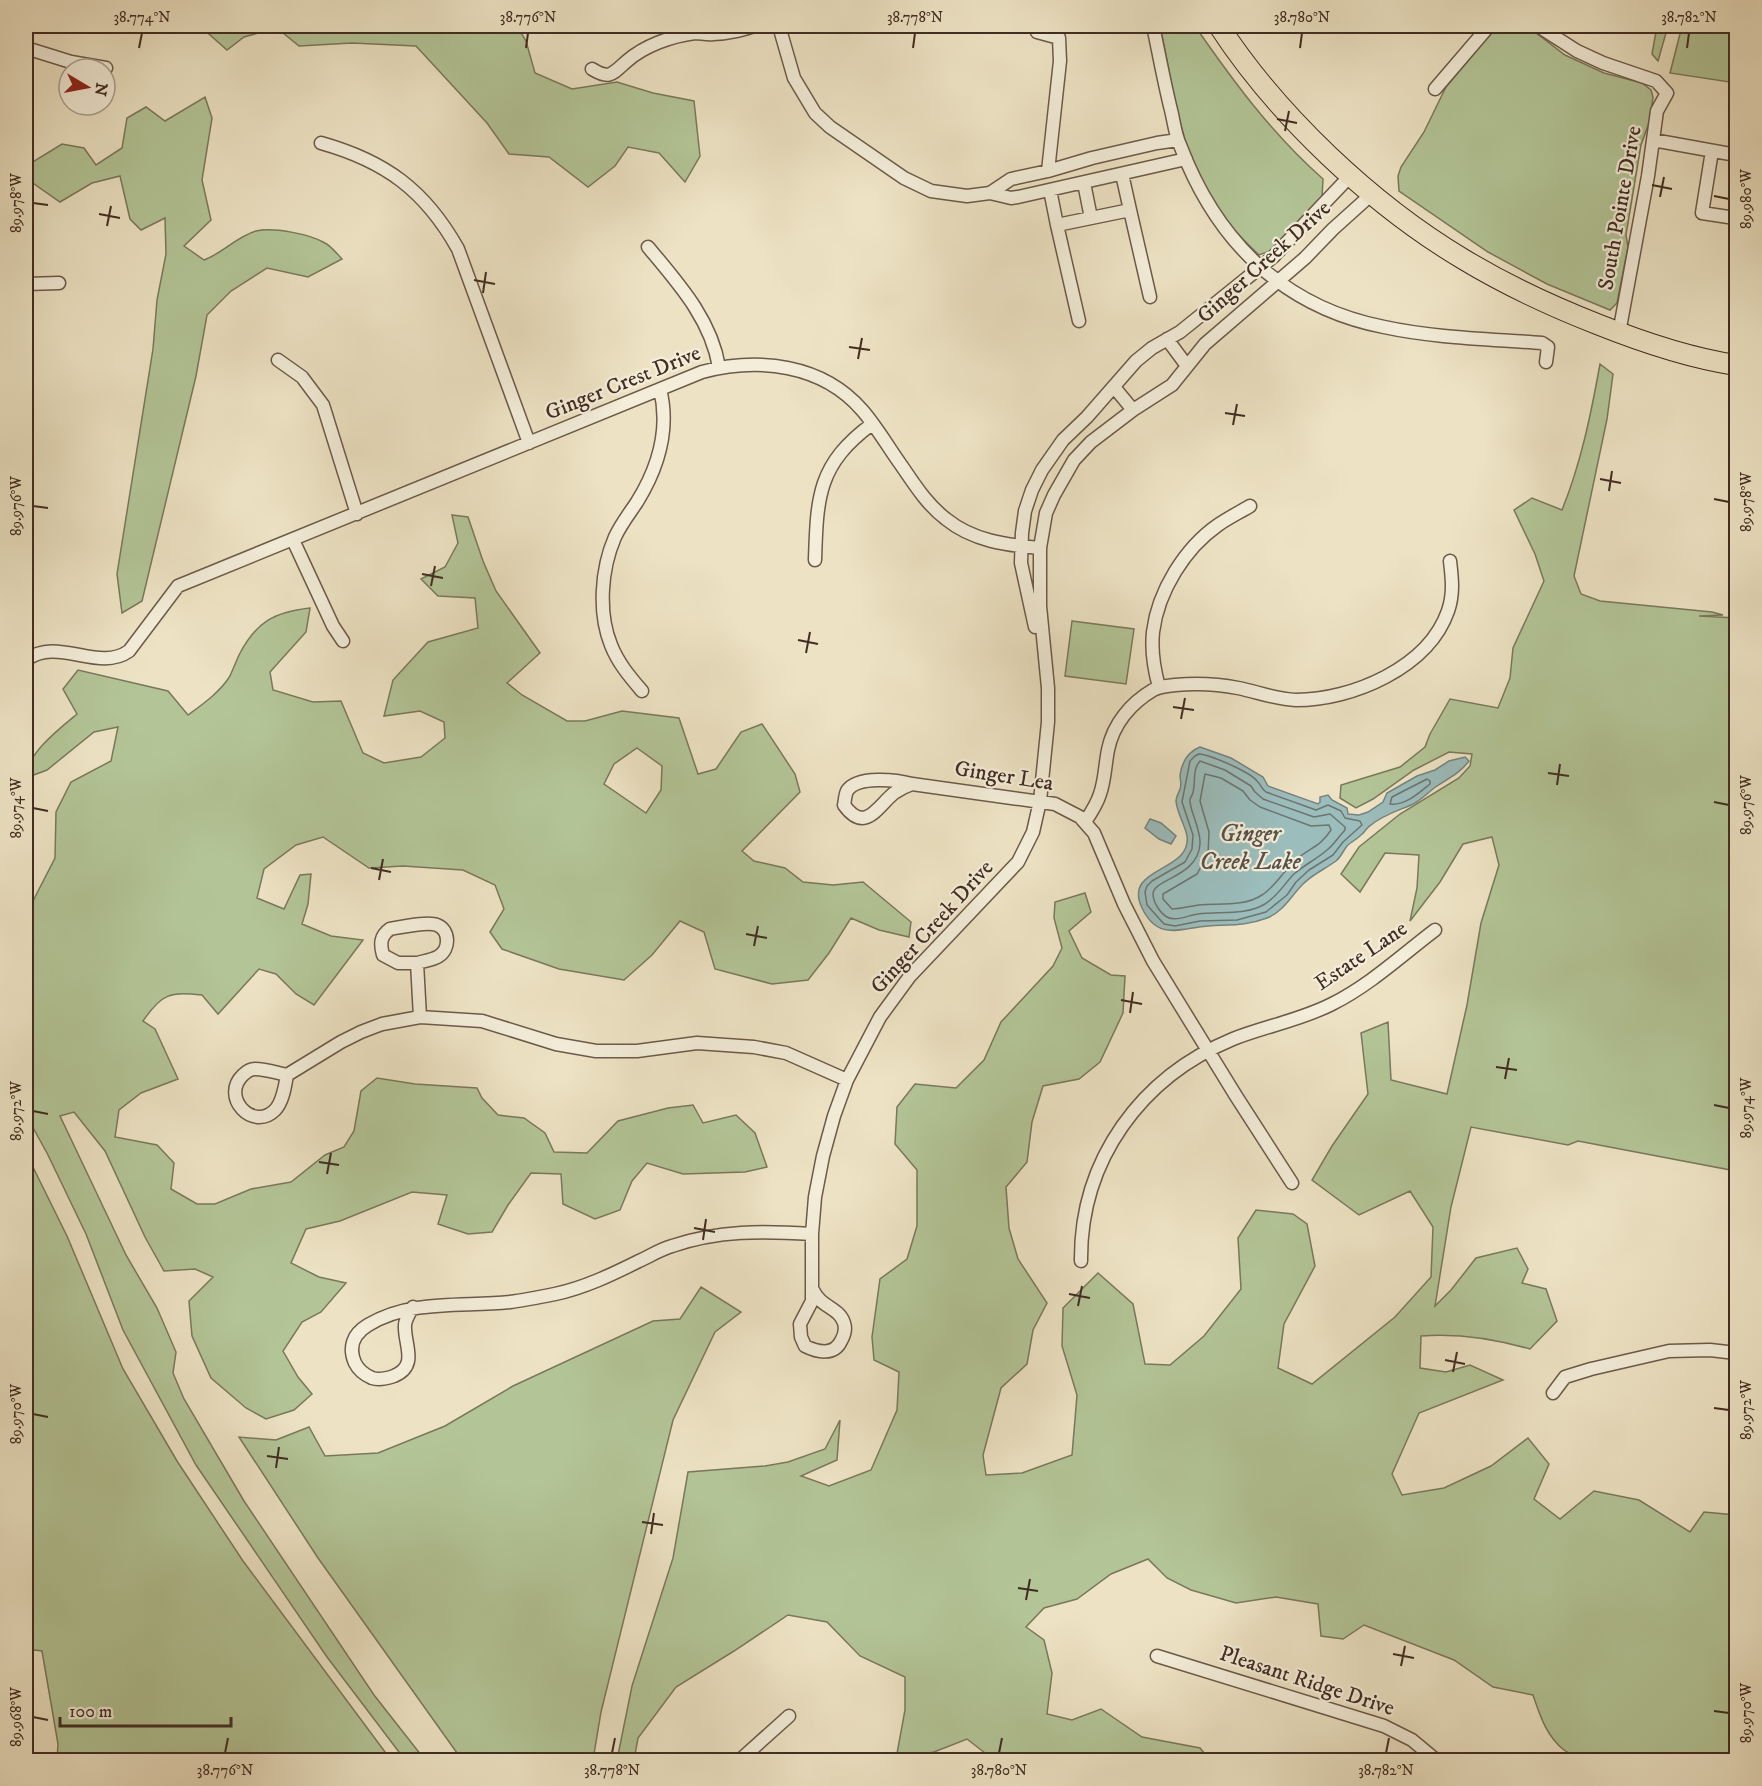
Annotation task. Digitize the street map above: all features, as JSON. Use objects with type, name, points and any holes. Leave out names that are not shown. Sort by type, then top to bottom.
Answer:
[{"type":"main road","points":[[1219,26],[1243,62],[1281,107],[1350,175],[1418,230],[1462,259],[1549,305],[1619,333],[1668,349],[1737,365]]},
{"type":"street","points":[[592,69],[603,76],[610,75],[635,54],[659,42],[692,34],[712,35],[735,32],[754,26]]},
{"type":"street","points":[[779,26],[794,78],[815,113],[830,127],[904,178],[931,191],[967,196],[990,193],[1011,198],[1186,159]]},
{"type":"street","points":[[1034,26],[1037,32],[1059,38],[1060,46],[1048,171]]},
{"type":"street","points":[[1152,26],[1178,140],[1186,159],[1205,200],[1222,226],[1260,268],[1318,307],[1352,319],[1410,332],[1542,343],[1548,347],[1546,362]]},
{"type":"street","points":[[1435,89],[1489,26]]},
{"type":"street","name":"South Pointe Drive","points":[[1538,26],[1577,51],[1603,63],[1656,81],[1667,93],[1657,111],[1619,333]]},
{"type":"street","points":[[26,48],[57,58]]},
{"type":"street","points":[[990,193],[1011,179],[1065,167],[1092,158],[1178,140]]},
{"type":"street","points":[[1653,141],[1737,155]]},
{"type":"street","points":[[321,143],[348,151],[395,175],[433,209],[447,228],[458,249],[529,443]]},
{"type":"street","points":[[1712,151],[1702,213],[1735,218],[1737,210]]},
{"type":"street","points":[[1065,167],[1070,186]]},
{"type":"street","points":[[1122,174],[1150,297]]},
{"type":"street","name":"Ginger Creek Drive","points":[[1045,657],[1028,598],[1021,563],[1025,511],[1042,470],[1063,440],[1136,361],[1180,332],[1273,257],[1350,175]]},
{"type":"street","points":[[1084,183],[1091,218]]},
{"type":"street","points":[[1050,190],[1079,321]]},
{"type":"street","name":"Ginger Creek Drive","points":[[813,1290],[818,1301],[838,1313],[844,1323],[845,1334],[838,1347],[827,1352],[815,1351],[805,1346],[800,1324],[812,1301],[812,1234],[815,1197],[823,1156],[847,1080],[880,1017],[910,976],[1018,862],[1033,832],[1040,801],[1048,722],[1040,606],[1040,548],[1046,513],[1063,477],[1074,460],[1091,442],[1133,410],[1172,385],[1205,344],[1278,282],[1373,193]]},
{"type":"street","points":[[1057,225],[1130,210]]},
{"type":"street","points":[[648,247],[674,278],[705,324],[719,367]]},
{"type":"street","points":[[26,284],[59,283]]},
{"type":"street","points":[[1167,339],[1187,366]]},
{"type":"street","points":[[278,360],[302,377],[322,405],[357,514]]},
{"type":"street","name":"Ginger Crest Drive","points":[[26,660],[49,650],[105,659],[122,656],[129,651],[178,586],[660,389],[719,367],[743,364],[764,364],[802,371],[832,385],[847,396],[872,424],[926,499],[945,518],[960,529],[980,538],[1040,548]]},
{"type":"street","points":[[1114,387],[1133,410]]},
{"type":"street","points":[[642,691],[618,660],[611,645],[604,612],[604,578],[615,538],[648,484],[656,465],[664,433],[665,417],[660,389]]},
{"type":"street","points":[[815,560],[817,513],[825,478],[844,448],[872,424]]},
{"type":"street","points":[[1159,687],[1154,670],[1153,632],[1157,612],[1168,586],[1188,553],[1204,537],[1218,524],[1250,506]]},
{"type":"street","points":[[293,540],[333,626],[343,641]]},
{"type":"street","points":[[1292,1183],[1143,944],[1098,839],[1085,822],[1100,795],[1108,749],[1120,720],[1138,700],[1159,687],[1185,684],[1211,684],[1238,688],[1275,698],[1306,699],[1337,695],[1385,678],[1420,652],[1444,620],[1453,588],[1450,561]]},
{"type":"street","name":"Ginger Lea","points":[[912,784],[894,793],[879,809],[864,818],[850,814],[844,805],[846,792],[852,786],[874,780],[896,780],[1040,801],[1068,810],[1085,822]]},
{"type":"street","points":[[429,924],[436,924],[442,928],[447,935],[444,952],[438,957],[417,963],[398,963],[383,955],[381,939],[384,933],[390,929],[429,924]]},
{"type":"street","name":"Estate Lane","points":[[1081,1261],[1082,1231],[1093,1188],[1109,1147],[1122,1124],[1154,1088],[1208,1051],[1262,1028],[1309,1015],[1333,1004],[1374,978],[1435,930]]},
{"type":"street","points":[[417,963],[420,1017]]},
{"type":"street","points":[[288,1075],[253,1069],[245,1073],[236,1087],[236,1102],[246,1113],[257,1117],[268,1115],[276,1109],[281,1100],[288,1075],[340,1042],[361,1032],[382,1024],[420,1017],[482,1021],[556,1044],[596,1051],[637,1051],[697,1043],[754,1047],[786,1053],[847,1080]]},
{"type":"street","points":[[413,1307],[404,1327],[409,1354],[407,1364],[401,1373],[373,1378],[363,1373],[356,1364],[351,1348],[355,1335],[368,1325],[394,1312],[413,1307],[511,1302],[557,1294],[606,1278],[670,1246],[710,1235],[759,1230],[812,1234]]},
{"type":"street","points":[[1553,1393],[1565,1377],[1669,1351],[1710,1350],[1737,1353]]},
{"type":"street","name":"Pleasant Ridge Drive","points":[[1157,1656],[1384,1726],[1412,1740],[1436,1761]]},
{"type":"street","points":[[740,1761],[789,1716]]},
{"type":"green space","points":[[200,26],[517,26],[526,41],[535,73],[572,89],[617,82],[653,93],[694,101],[700,156],[685,182],[659,153],[628,147],[615,166],[588,187],[549,157],[509,154],[487,123],[416,46],[352,43],[299,46],[277,28],[244,37],[227,50]]},
{"type":"green space","points":[[1160,26],[1195,26],[1254,106],[1304,162],[1323,179],[1322,198],[1270,251],[1259,255],[1246,243],[1223,217],[1202,184],[1185,141]]},
{"type":"green space","points":[[1497,26],[1527,26],[1565,55],[1604,73],[1642,83],[1651,90],[1653,97],[1650,120],[1641,145],[1626,235],[1628,247],[1617,303],[1610,310],[1547,284],[1488,252],[1399,191],[1398,176],[1401,167],[1424,132],[1446,87]]},
{"type":"green space","points":[[1657,26],[1668,26],[1658,61],[1652,54]]},
{"type":"green space","points":[[1682,26],[1724,26],[1736,33],[1736,83],[1670,73]]},
{"type":"green space","points":[[205,97],[212,118],[202,180],[211,220],[184,246],[204,260],[256,231],[281,231],[301,234],[318,240],[329,246],[342,259],[308,277],[267,268],[231,291],[207,315],[196,376],[142,601],[122,613],[117,574],[153,349],[157,300],[166,254],[165,218],[141,230],[130,219],[120,176],[92,183],[60,202],[30,181],[26,166],[62,144],[84,148],[96,165],[122,148],[127,118],[146,107],[165,121]]},
{"type":"green space","points":[[1600,364],[1613,374],[1607,419],[1574,576],[1581,594],[1600,601],[1712,612],[1723,615],[1699,616],[1736,618],[1736,1171],[1578,1141],[1568,1145],[1471,1127],[1451,1207],[1435,1306],[1476,1258],[1517,1248],[1528,1269],[1522,1283],[1546,1289],[1557,1321],[1530,1349],[1476,1338],[1449,1335],[1421,1336],[1420,1368],[1446,1372],[1470,1365],[1503,1380],[1419,1413],[1392,1474],[1402,1495],[1444,1488],[1491,1466],[1528,1438],[1549,1464],[1534,1499],[1560,1519],[1594,1491],[1639,1500],[1690,1532],[1704,1512],[1736,1515],[1736,1760],[1646,1762],[1595,1759],[1576,1755],[1564,1750],[1553,1738],[1544,1725],[1533,1695],[1493,1687],[1454,1660],[1364,1625],[1343,1639],[1321,1636],[1318,1604],[1276,1597],[1236,1603],[1191,1590],[1167,1578],[1148,1559],[1111,1574],[1077,1599],[1044,1608],[1026,1627],[1044,1640],[1052,1673],[1047,1714],[1072,1720],[1101,1709],[1142,1737],[1200,1748],[1210,1760],[1119,1760],[1096,1754],[1080,1755],[1075,1760],[994,1760],[967,1739],[934,1752],[896,1759],[905,1710],[905,1677],[860,1656],[827,1622],[788,1615],[676,1687],[638,1738],[634,1760],[617,1760],[632,1686],[673,1558],[688,1472],[788,1462],[825,1449],[840,1420],[837,1460],[801,1476],[829,1486],[871,1470],[897,1410],[899,1372],[874,1360],[872,1337],[880,1279],[907,1259],[917,1226],[917,1170],[895,1144],[897,1107],[915,1084],[956,1088],[984,1060],[1001,1022],[1053,966],[1062,948],[1054,918],[1055,902],[1085,893],[1091,912],[1069,931],[1082,958],[1111,975],[1125,976],[1123,1013],[1100,1062],[1079,1079],[1043,1086],[1032,1122],[1027,1162],[1006,1187],[1009,1228],[1018,1259],[1047,1303],[1033,1330],[1027,1364],[1001,1388],[983,1455],[986,1475],[1022,1473],[1072,1455],[1077,1395],[1062,1346],[1063,1308],[1098,1273],[1133,1304],[1145,1364],[1170,1365],[1204,1336],[1241,1289],[1238,1238],[1256,1210],[1293,1214],[1307,1224],[1315,1266],[1284,1324],[1278,1368],[1312,1384],[1395,1317],[1431,1277],[1433,1227],[1410,1191],[1359,1215],[1312,1180],[1368,1094],[1361,1033],[1388,1022],[1391,1080],[1447,1094],[1467,1005],[1481,923],[1499,865],[1492,837],[1463,844],[1440,882],[1410,921],[1417,888],[1419,855],[1385,853],[1360,892],[1341,874],[1359,847],[1400,814],[1459,778],[1470,766],[1472,754],[1449,752],[1414,770],[1356,808],[1340,798],[1341,785],[1400,767],[1425,747],[1450,699],[1498,708],[1510,678],[1513,648],[1544,581],[1535,554],[1514,510],[1532,498],[1562,510],[1585,438]]},
{"type":"green space","points":[[452,515],[468,517],[496,591],[540,653],[507,683],[522,695],[567,721],[585,721],[622,711],[679,718],[698,774],[716,769],[741,732],[762,724],[795,774],[800,792],[742,851],[754,861],[785,868],[803,882],[833,885],[863,882],[911,922],[909,937],[879,930],[851,918],[829,953],[808,980],[772,984],[715,969],[704,932],[680,921],[652,955],[624,980],[559,969],[502,949],[490,932],[504,909],[495,885],[463,870],[403,866],[369,868],[323,837],[296,845],[264,869],[257,898],[284,909],[300,875],[311,874],[308,904],[302,924],[331,936],[363,940],[314,1005],[296,994],[276,974],[259,969],[218,1014],[202,995],[182,994],[168,996],[162,1000],[143,1021],[155,1029],[178,1079],[141,1093],[119,1110],[115,1137],[157,1145],[174,1163],[171,1189],[197,1204],[215,1204],[251,1189],[291,1182],[325,1155],[344,1147],[354,1131],[361,1091],[377,1078],[415,1084],[477,1088],[482,1098],[498,1115],[524,1118],[545,1133],[554,1152],[587,1153],[618,1121],[668,1108],[693,1105],[703,1123],[736,1115],[755,1133],[767,1167],[745,1172],[683,1174],[647,1163],[632,1181],[620,1210],[595,1219],[563,1204],[561,1174],[531,1173],[492,1232],[468,1234],[438,1224],[447,1195],[412,1192],[340,1221],[306,1229],[291,1263],[319,1277],[346,1283],[321,1312],[302,1322],[283,1351],[298,1377],[312,1394],[294,1410],[266,1419],[246,1408],[211,1378],[192,1336],[189,1301],[213,1277],[195,1269],[164,1271],[145,1237],[105,1151],[74,1112],[60,1116],[126,1255],[157,1308],[176,1352],[173,1373],[184,1399],[244,1501],[374,1695],[425,1760],[405,1760],[327,1657],[196,1465],[123,1330],[86,1234],[26,1115],[26,912],[55,858],[56,812],[71,782],[111,761],[118,727],[94,732],[47,770],[26,778],[27,769],[37,751],[77,714],[63,689],[78,670],[168,691],[188,715],[226,682],[245,644],[259,627],[286,612],[310,608],[306,632],[270,672],[273,690],[313,702],[341,701],[363,753],[384,763],[421,757],[445,738],[444,722],[420,711],[384,716],[393,680],[428,642],[478,628],[475,598],[438,596],[421,579],[445,567],[458,543]],"holes":[[[637,748],[662,766],[661,790],[646,813],[604,784],[614,764]]]},
{"type":"green space","points":[[1072,621],[1134,629],[1126,684],[1065,676]]},
{"type":"green space","points":[[26,1153],[67,1236],[123,1369],[177,1461],[243,1561],[391,1760],[197,1760],[178,1758],[57,1760],[58,1744],[42,1651],[26,1649]]},
{"type":"green space","points":[[701,1287],[741,1312],[715,1332],[673,1420],[601,1712],[593,1760],[462,1760],[318,1558],[239,1437],[276,1440],[309,1427],[325,1456],[378,1453],[445,1426],[513,1386],[653,1321],[680,1319]]},
{"type":"water","name":"Ginger Creek Lake","points":[[1200,747],[1231,758],[1263,777],[1268,786],[1318,804],[1320,797],[1328,795],[1332,800],[1347,808],[1348,814],[1359,815],[1383,802],[1387,793],[1417,776],[1435,770],[1449,761],[1465,757],[1469,761],[1458,773],[1418,801],[1385,816],[1370,826],[1347,846],[1338,859],[1307,880],[1273,915],[1242,924],[1166,930],[1153,924],[1147,917],[1138,894],[1141,884],[1179,857],[1186,848],[1187,836],[1176,799],[1181,787],[1182,766],[1188,755]]},
{"type":"water","points":[[1150,819],[1161,823],[1176,836],[1171,844],[1159,839],[1145,828]]}]
